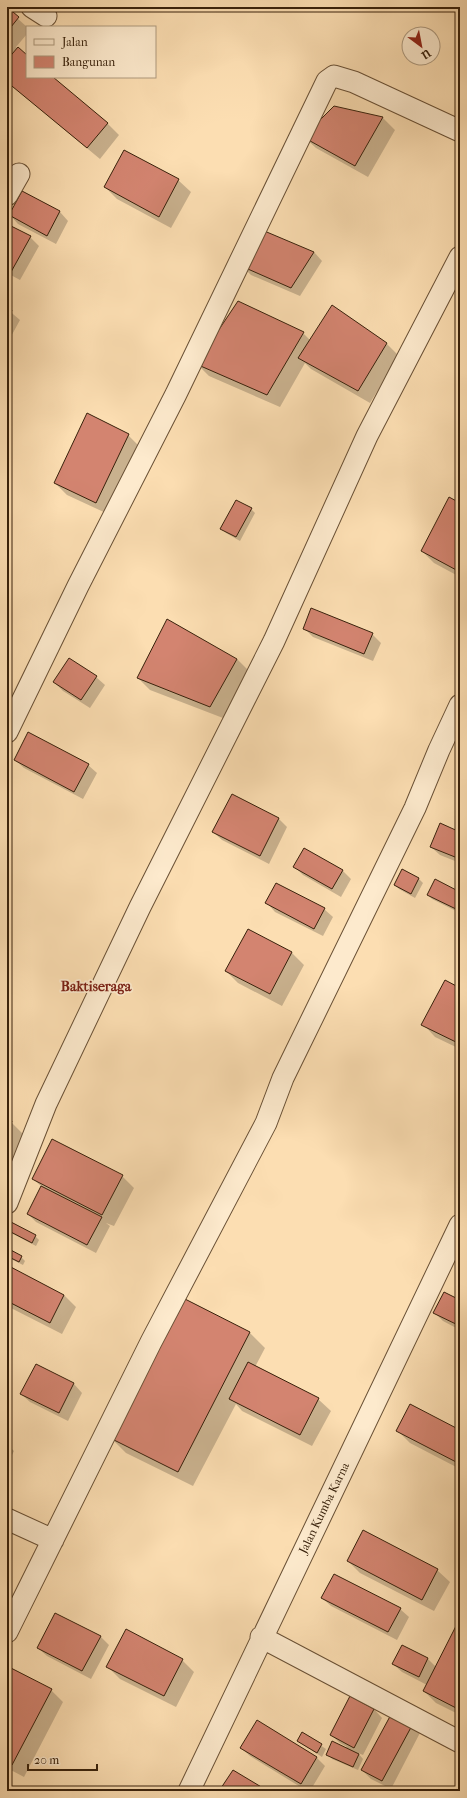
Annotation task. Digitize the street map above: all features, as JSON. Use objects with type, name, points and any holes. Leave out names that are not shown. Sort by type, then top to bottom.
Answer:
[{"type":"street","points":[[7,732],[78,586],[176,394],[327,81],[334,76],[354,82],[460,131]]},
{"type":"street","points":[[7,195],[19,174]]},
{"type":"street","points":[[7,1203],[46,1104],[140,907],[274,641],[368,436],[460,257]]},
{"type":"street","points":[[7,1632],[151,1342],[266,1123],[283,1078],[415,808],[438,750],[460,705]]},
{"type":"street","name":"Jalan Kumba Karna","points":[[189,1791],[261,1637],[390,1374],[460,1225]]},
{"type":"street","points":[[7,1519],[53,1540]]},
{"type":"street","points":[[261,1637],[460,1742]]},
{"type":"building","points":[[7,7],[19,17],[7,32]]},
{"type":"building","points":[[453,7],[460,7],[460,12],[452,9]]},
{"type":"building","points":[[18,47],[26,54],[26,78],[54,78],[108,123],[87,148],[7,82],[7,60]]},
{"type":"building","points":[[334,106],[383,117],[355,166],[303,137]]},
{"type":"building","points":[[124,150],[179,179],[159,217],[104,187]]},
{"type":"building","points":[[22,191],[60,211],[47,236],[9,215]]},
{"type":"building","points":[[7,224],[31,236],[11,272],[7,270]]},
{"type":"building","points":[[262,230],[314,252],[291,288],[241,266]]},
{"type":"building","points":[[238,301],[304,332],[267,395],[196,364]]},
{"type":"building","points":[[332,305],[387,343],[358,391],[298,358]]},
{"type":"building","points":[[7,308],[12,310],[7,319]]},
{"type":"building","points":[[87,413],[129,434],[96,503],[54,483]]},
{"type":"building","points":[[449,497],[460,503],[460,572],[421,551]]},
{"type":"building","points":[[236,500],[252,508],[236,537],[220,529]]},
{"type":"building","points":[[311,608],[373,633],[364,654],[303,629]]},
{"type":"building","points":[[167,619],[237,659],[210,707],[137,678]]},
{"type":"building","points":[[69,658],[97,676],[81,700],[53,682]]},
{"type":"building","points":[[28,732],[89,764],[74,792],[14,760]]},
{"type":"building","points":[[232,794],[279,818],[260,856],[212,832]]},
{"type":"building","points":[[440,823],[460,832],[460,859],[430,847]]},
{"type":"building","points":[[304,848],[343,870],[332,889],[293,867]]},
{"type":"building","points":[[402,869],[419,878],[411,894],[394,885]]},
{"type":"building","points":[[435,879],[460,892],[460,902],[456,909],[427,895]]},
{"type":"building","points":[[276,883],[325,908],[314,929],[265,903]]},
{"type":"building","points":[[248,929],[292,952],[270,994],[225,971]]},
{"type":"building","points":[[445,980],[460,988],[460,1044],[421,1025]]},
{"type":"building","points":[[7,1119],[12,1121],[7,1132]]},
{"type":"building","points":[[52,1139],[123,1175],[102,1215],[32,1179]]},
{"type":"building","points":[[41,1186],[102,1217],[87,1245],[27,1214]]},
{"type":"building","points":[[9,1221],[36,1235],[32,1243],[7,1230]]},
{"type":"building","points":[[7,1248],[22,1256],[19,1262],[7,1256]]},
{"type":"building","points":[[7,1265],[64,1295],[50,1323],[7,1301]]},
{"type":"building","points":[[444,1292],[460,1300],[460,1326],[433,1313]]},
{"type":"building","points":[[183,1298],[250,1332],[178,1472],[110,1438]]},
{"type":"building","points":[[248,1362],[319,1398],[300,1435],[229,1399]]},
{"type":"building","points":[[36,1364],[74,1383],[59,1413],[20,1394]]},
{"type":"building","points":[[410,1404],[460,1430],[460,1464],[396,1431]]},
{"type":"building","points":[[363,1530],[438,1569],[422,1600],[347,1561]]},
{"type":"building","points":[[334,1574],[401,1608],[388,1632],[321,1598]]},
{"type":"building","points":[[55,1613],[101,1636],[82,1671],[37,1648]]},
{"type":"building","points":[[457,1624],[460,1625],[460,1710],[423,1691]]},
{"type":"building","points":[[126,1629],[183,1659],[164,1696],[106,1667]]},
{"type":"building","points":[[402,1645],[428,1658],[419,1677],[392,1664]]},
{"type":"building","points":[[7,1666],[52,1689],[12,1765],[7,1763]]},
{"type":"building","points":[[350,1696],[374,1709],[354,1748],[330,1735]]},
{"type":"building","points":[[394,1709],[415,1720],[382,1781],[361,1770]]},
{"type":"building","points":[[257,1720],[317,1757],[301,1784],[240,1748]]},
{"type":"building","points":[[302,1732],[322,1744],[317,1753],[297,1741]]},
{"type":"building","points":[[332,1741],[359,1754],[353,1767],[326,1755]]},
{"type":"building","points":[[233,1770],[268,1791],[219,1791]]},
{"type":"district","name":"Baktiseraga","points":[[96,986]]}]
